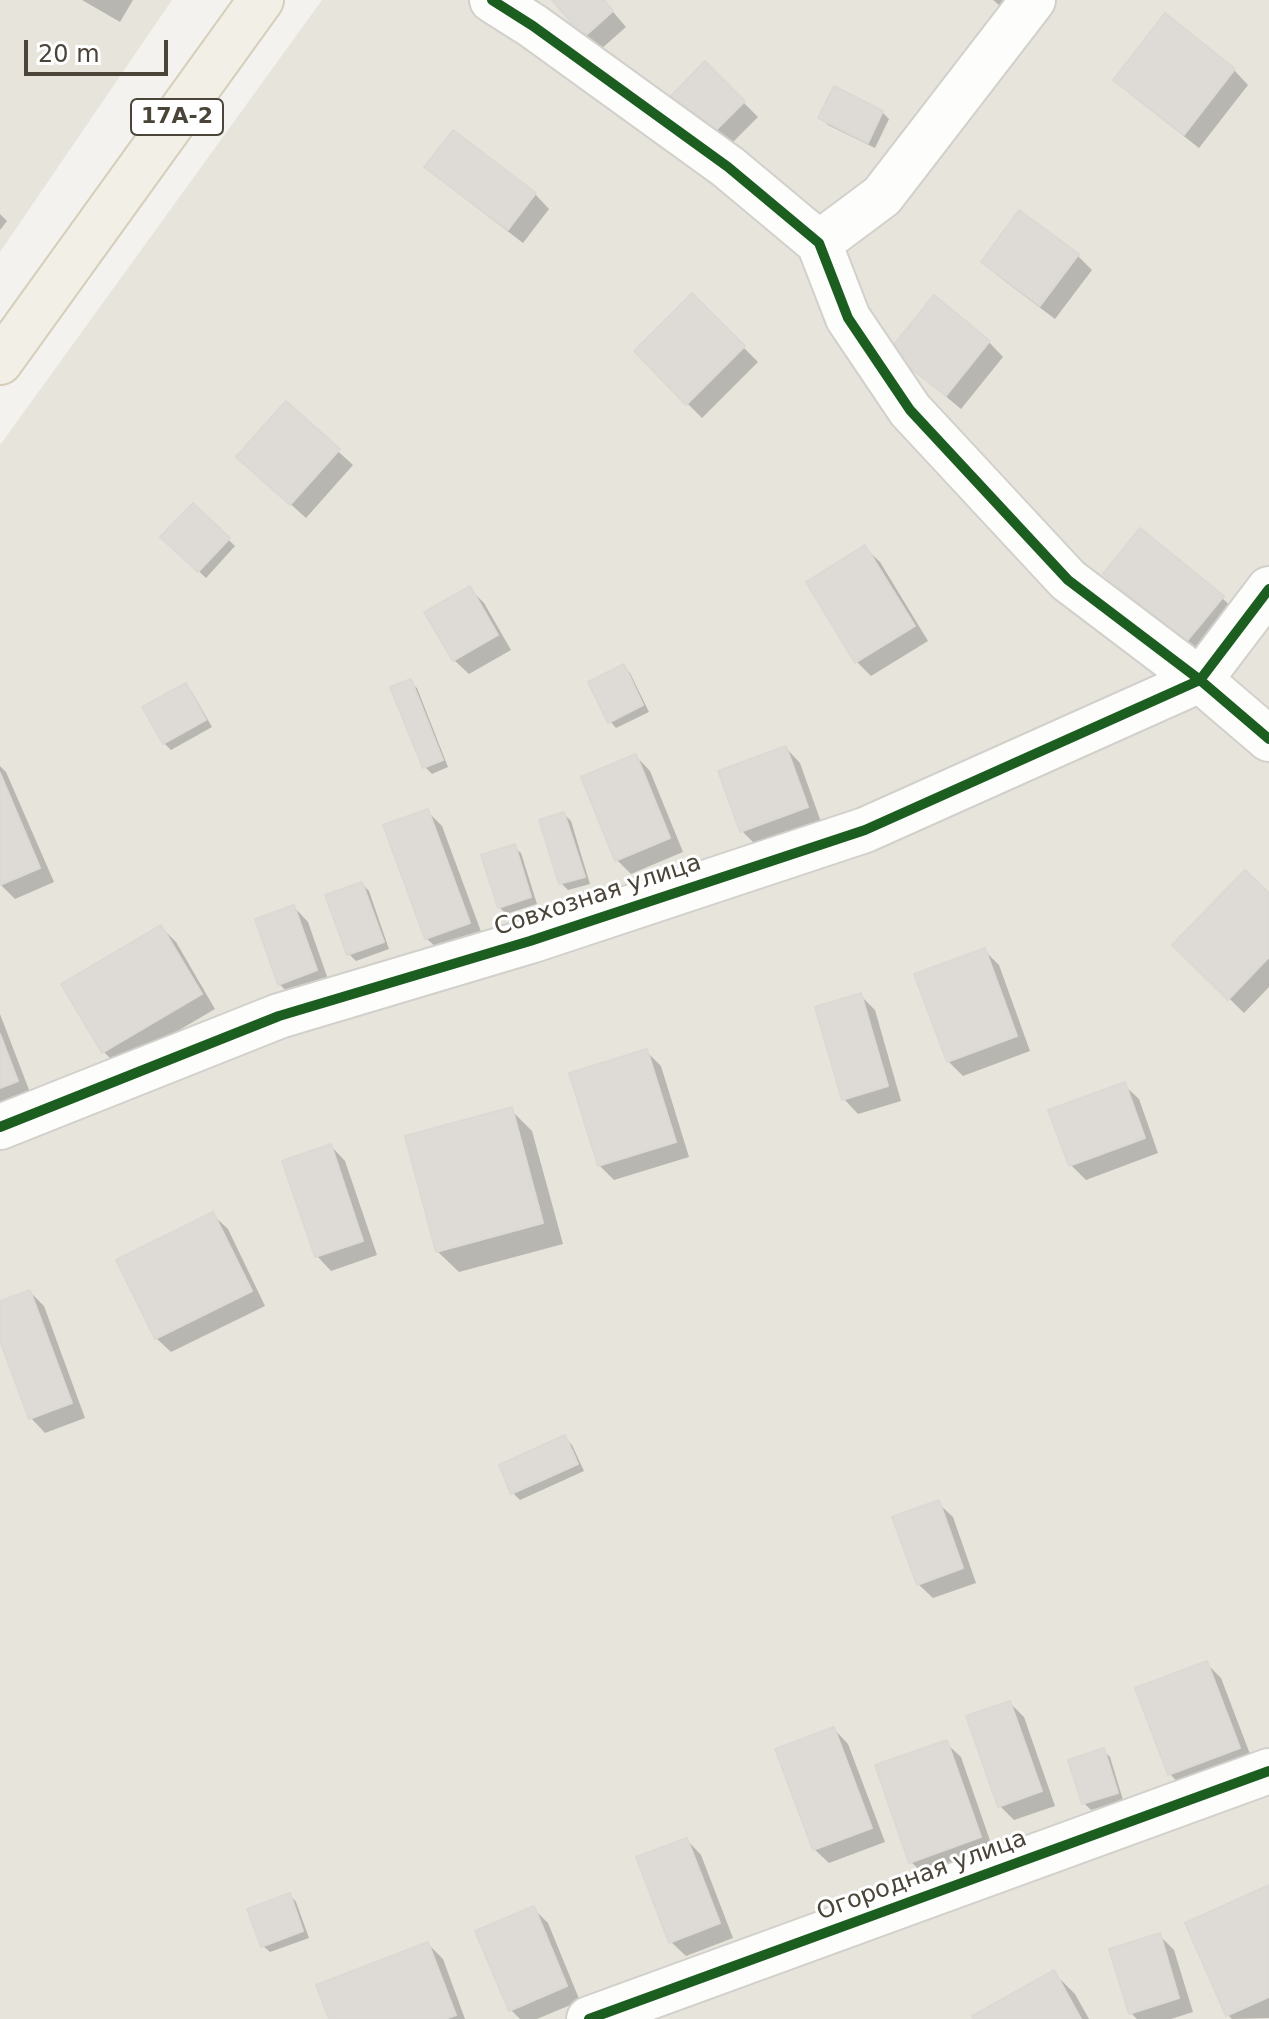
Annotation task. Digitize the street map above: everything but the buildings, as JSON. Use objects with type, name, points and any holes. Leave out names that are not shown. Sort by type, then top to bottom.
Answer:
[{"type":"main road","name":"17А-2","points":[[0,362],[261,0]]},
{"type":"street","points":[[492,0],[533,26],[728,167],[819,243],[848,318],[910,410],[1068,580],[1200,680],[1269,739]]},
{"type":"street","points":[[819,243],[882,196],[1033,0]]},
{"type":"street","points":[[1200,680],[1269,589]]},
{"type":"street","name":"Совхозная улица","points":[[0,1127],[279,1016],[530,941],[865,830],[1200,680]]},
{"type":"street","name":"Огородная улица","points":[[589,2019],[1269,1771]]},
{"type":"shaded area","points":[[0,0],[172,0],[0,252]]},
{"type":"shaded area","points":[[322,0],[1269,0],[1269,2019],[0,2019],[0,445]]},
{"type":"cycle path","points":[[492,0],[533,26],[728,167],[819,243],[848,318],[910,410],[1068,580],[1200,680],[1269,739]]},
{"type":"cycle path","points":[[0,1127],[279,1016],[530,941],[865,830],[1200,680],[1269,589]]},
{"type":"cycle path","points":[[589,2019],[1269,1771]]}]
